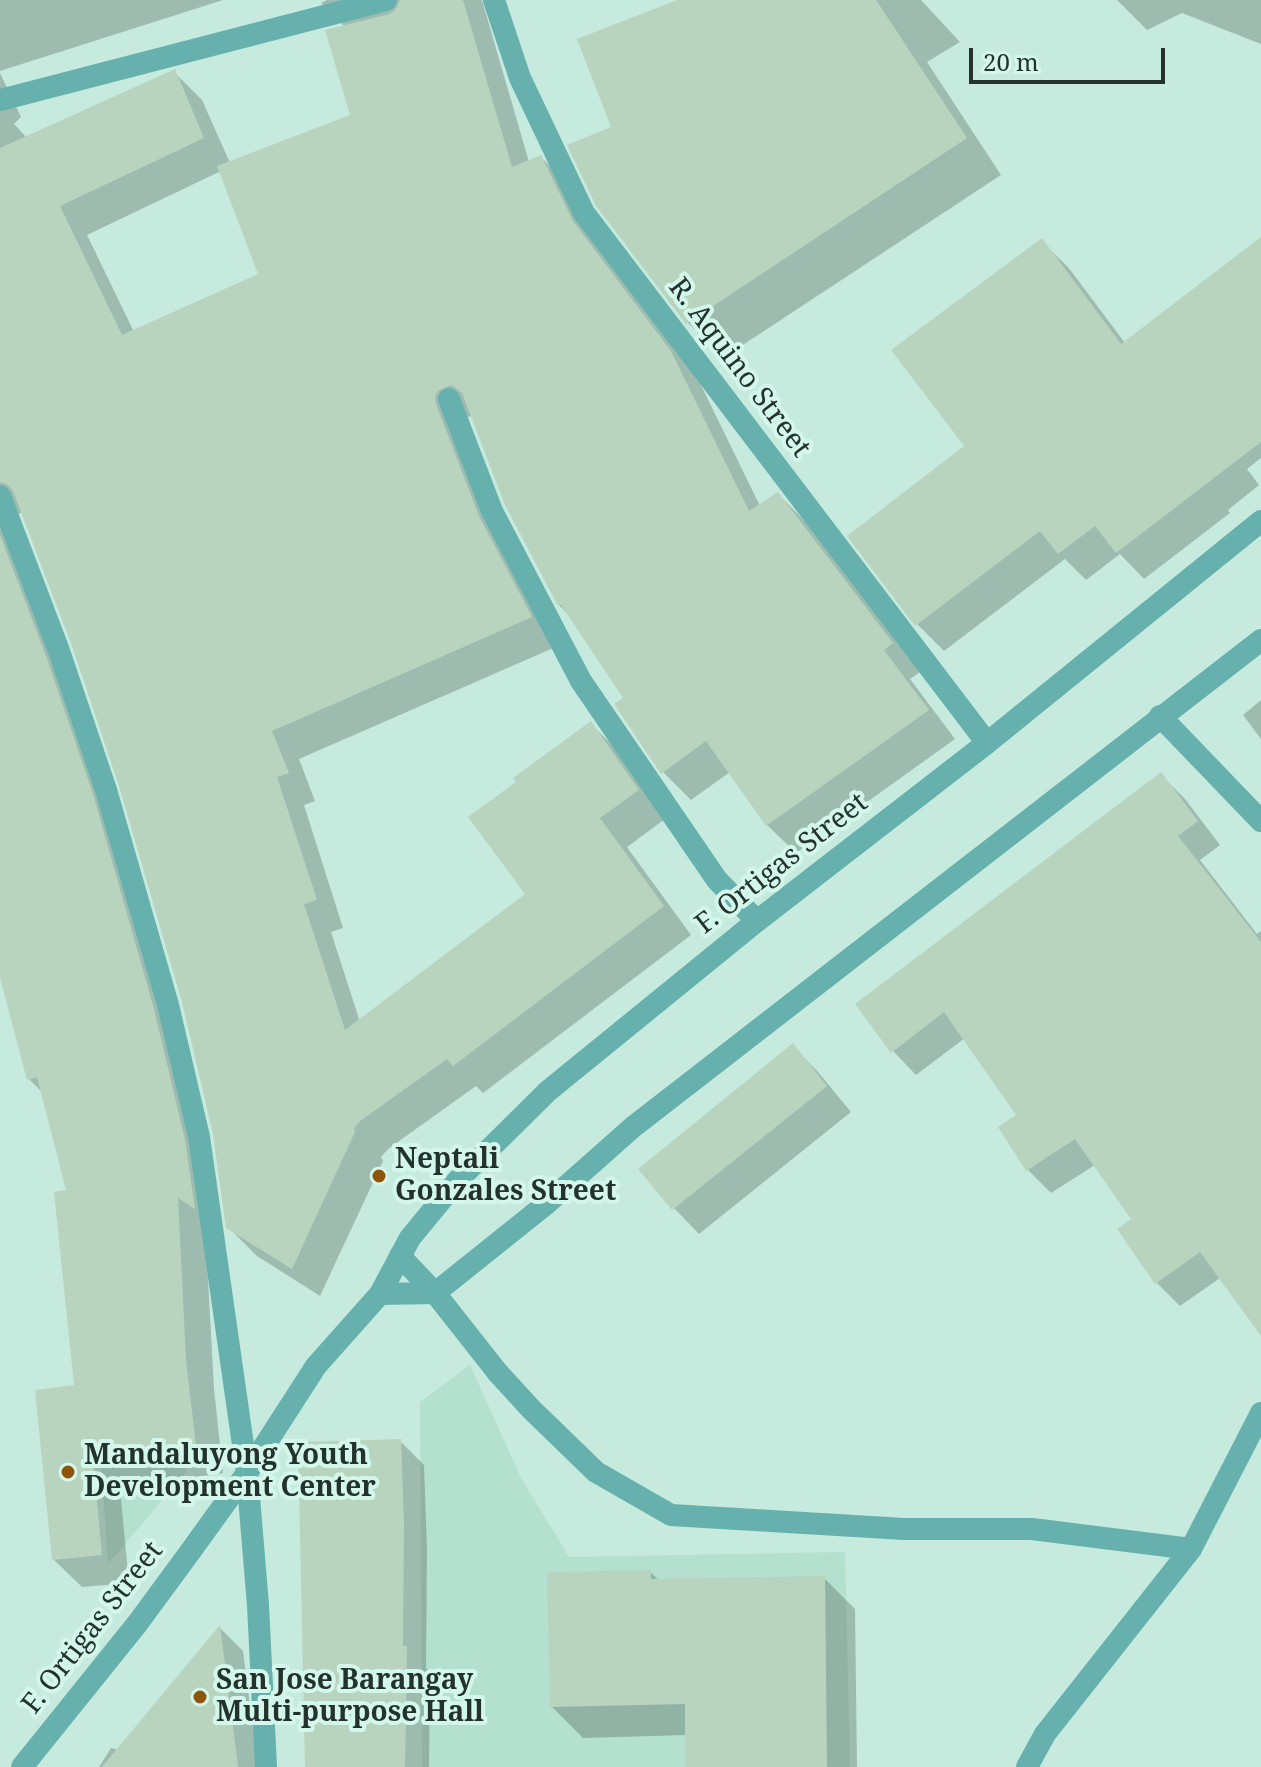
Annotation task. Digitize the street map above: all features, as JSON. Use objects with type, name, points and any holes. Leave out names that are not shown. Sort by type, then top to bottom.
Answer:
[{"type":"street","points":[[0,100],[386,0]]},
{"type":"street","name":"R. Aquino Street","points":[[494,0],[520,78],[584,213],[987,743]]},
{"type":"street","points":[[449,399],[492,511],[581,681],[717,880],[757,921]]},
{"type":"street","points":[[0,496],[87,734],[168,1005],[199,1137],[247,1473],[258,1605],[266,1767]]},
{"type":"street","name":"F. Ortigas Street","points":[[22,1767],[137,1624],[247,1473],[316,1366],[380,1294],[410,1238],[457,1181],[548,1091],[1261,521]]},
{"type":"street","points":[[380,1294],[435,1293],[545,1205],[645,1117],[1261,640]]},
{"type":"street","points":[[1160,716],[1261,821]]},
{"type":"street","points":[[400,1256],[435,1293],[498,1373],[596,1472],[671,1515],[904,1529],[1032,1529],[1191,1549]]},
{"type":"street","points":[[1027,1767],[1045,1734],[1191,1549],[1261,1413]]},
{"type":"shaded area","points":[[470,1365],[521,1478],[569,1557],[845,1552],[850,1767],[422,1767],[420,1402]]},
{"type":"shaded area","points":[[184,1455],[186,1472],[108,1564],[101,1464]]},
{"type":"building","points":[[400,0],[463,0],[512,167],[541,155],[573,221],[671,351],[749,511],[778,492],[893,643],[884,650],[929,710],[766,826],[706,741],[661,774],[614,704],[623,698],[561,605],[558,606],[505,505],[462,393],[452,385],[439,390],[435,396],[436,404],[479,516],[532,617],[272,731],[289,773],[277,777],[317,900],[304,904],[345,1030],[525,894],[468,817],[516,782],[513,778],[591,721],[639,790],[600,818],[664,906],[453,1066],[447,1059],[360,1121],[354,1128],[355,1132],[292,1269],[226,1228],[213,1134],[182,1002],[119,786],[72,646],[13,491],[0,482],[0,148],[175,69],[204,138],[60,206],[122,335],[258,274],[217,166],[350,115],[325,30],[390,14]]},
{"type":"building","points":[[677,0],[876,0],[967,138],[686,324],[596,206],[567,145],[611,127],[577,39]]},
{"type":"building","points":[[1261,237],[1261,442],[1116,553],[1095,526],[1058,554],[1040,531],[915,626],[847,536],[964,446],[891,350],[1042,238],[1121,344]]},
{"type":"building","points":[[0,535],[46,656],[93,794],[154,1009],[185,1140],[195,1209],[178,1198],[186,1360],[196,1446],[93,1461],[102,1555],[52,1560],[35,1390],[74,1385],[54,1192],[66,1190],[37,1077],[27,1080],[0,978]]},
{"type":"building","points":[[1161,772],[1198,821],[1178,836],[1261,942],[1261,1336],[1200,1252],[1155,1284],[1117,1229],[1131,1219],[1075,1139],[1026,1171],[998,1127],[1016,1115],[944,1012],[891,1053],[855,1004]]},
{"type":"building","points":[[793,1043],[827,1086],[672,1210],[638,1169]]},
{"type":"building","points":[[401,1439],[403,1646],[407,1646],[405,1767],[305,1767],[298,1442]]},
{"type":"building","points":[[651,1570],[651,1579],[825,1576],[827,1767],[685,1767],[685,1704],[550,1707],[547,1572]]},
{"type":"building","name":"San Jose Barangay Multi-purpose Hall","points":[[220,1625],[238,1767],[102,1767]]},
{"type":"place","name":"Neptali Gonzales Street","points":[[379,1176]]},
{"type":"place","name":"Mandaluyong Youth Development Center","points":[[68,1472]]},
{"type":"place","name":"San Jose Barangay Multi-purpose Hall","points":[[200,1697]]}]
